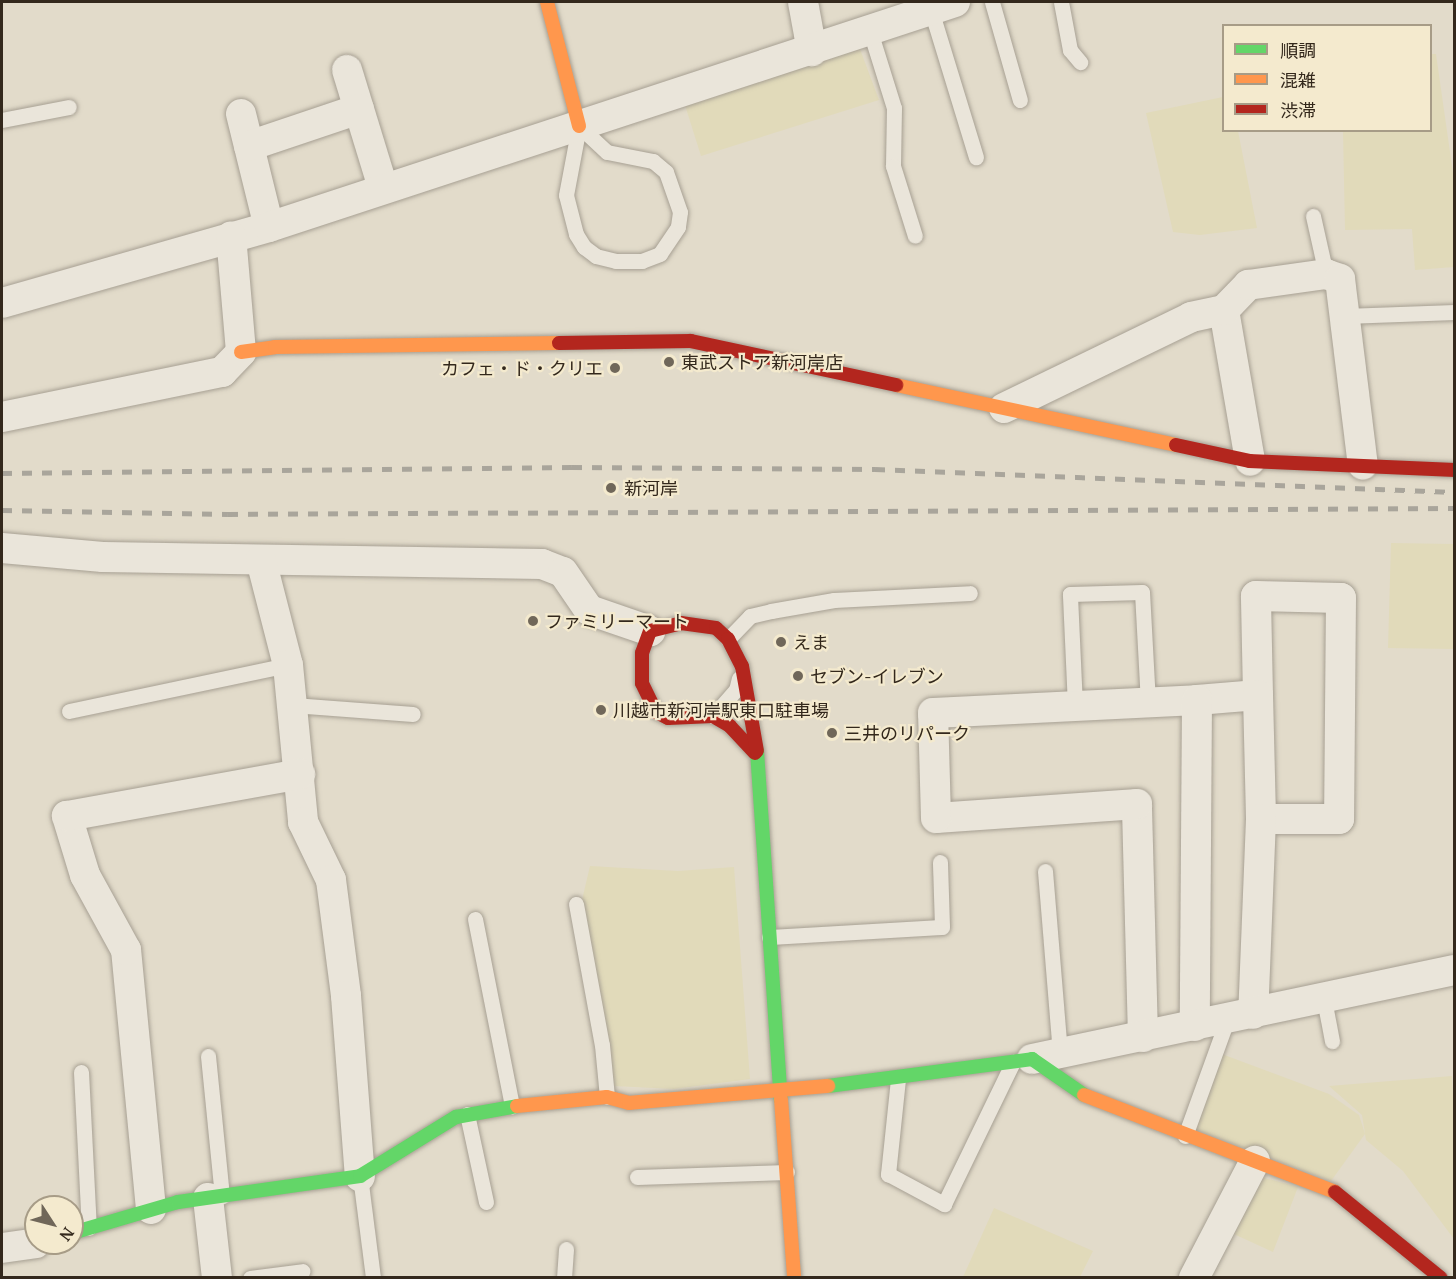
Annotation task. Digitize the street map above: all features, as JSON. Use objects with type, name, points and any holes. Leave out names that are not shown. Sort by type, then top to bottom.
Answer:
[{"type":"street","points":[[547,2],[579,126]]},
{"type":"street","points":[[803,2],[812,51]]},
{"type":"street","points":[[2,303],[269,227],[383,188],[812,51],[943,6]]},
{"type":"street","points":[[347,70],[383,188]]},
{"type":"street","points":[[249,146],[359,109]]},
{"type":"street","points":[[241,114],[269,227]]},
{"type":"street","points":[[231,236],[241,352]]},
{"type":"street","points":[[1004,408],[1191,317],[1224,310],[1248,285],[1326,274],[1340,279],[1363,465]]},
{"type":"street","points":[[1224,310],[1250,461]]},
{"type":"street","points":[[2,417],[222,372],[241,352],[275,347],[691,341],[1250,461],[1455,470]]},
{"type":"street","points":[[2,549],[103,557],[552,566],[563,572],[589,610],[650,631],[681,622],[716,628],[728,639],[742,666],[755,725],[755,753],[787,1172],[798,1276]]},
{"type":"street","points":[[261,560],[288,665],[303,822],[331,880],[346,996],[360,1176]]},
{"type":"street","points":[[1240,1017],[1261,819],[1256,596],[1341,598],[1339,819],[1261,819]]},
{"type":"street","points":[[650,631],[642,653],[642,683],[656,712],[668,718],[713,716],[730,726],[755,753]]},
{"type":"street","points":[[1143,1037],[1137,804],[936,818],[933,713],[1258,695]]},
{"type":"street","points":[[1195,1026],[1197,700]]},
{"type":"street","points":[[151,1209],[126,950],[85,874],[67,816],[300,774]]},
{"type":"street","points":[[84,1229],[151,1209],[215,1197],[360,1176],[437,1127],[467,1114],[512,1106],[607,1097],[629,1103],[898,1079],[1035,1058],[1143,1037],[1455,970]]},
{"type":"street","points":[[1035,1058],[1081,1094],[1185,1136],[1329,1187],[1442,1278]]},
{"type":"street","points":[[1194,1278],[1255,1161]]},
{"type":"street","points":[[215,1197],[218,1278]]},
{"type":"street","points":[[2,1248],[24,1245]]},
{"type":"lane","points":[[992,2],[1020,100]]},
{"type":"lane","points":[[1061,2],[1070,50],[1080,62]]},
{"type":"lane","points":[[943,6],[976,157]]},
{"type":"lane","points":[[870,31],[894,108],[893,166],[915,237]]},
{"type":"lane","points":[[2,120],[69,107]]},
{"type":"lane","points":[[579,126],[607,152],[653,161],[666,172],[680,212],[678,227],[660,254],[642,261],[616,261],[596,256],[580,240],[566,195],[579,126]]},
{"type":"lane","points":[[1313,216],[1326,274]]},
{"type":"lane","points":[[1345,316],[1454,312]]},
{"type":"lane","points":[[1075,706],[1070,594],[1142,592],[1148,702]]},
{"type":"lane","points":[[728,639],[750,616],[771,611],[834,600],[970,593]]},
{"type":"lane","points":[[69,711],[288,665]]},
{"type":"lane","points":[[713,716],[736,690],[742,666]]},
{"type":"lane","points":[[293,705],[413,714]]},
{"type":"lane","points":[[769,937],[942,927],[940,862]]},
{"type":"lane","points":[[898,1079],[888,1174],[944,1204],[1035,1058],[1045,871]]},
{"type":"lane","points":[[576,904],[602,1045],[607,1097]]},
{"type":"lane","points":[[475,919],[512,1106]]},
{"type":"lane","points":[[1324,999],[1332,1041]]},
{"type":"lane","points":[[1185,1136],[1240,1017]]},
{"type":"lane","points":[[208,1056],[215,1197]]},
{"type":"lane","points":[[81,1072],[89,1228]]},
{"type":"lane","points":[[467,1114],[486,1202]]},
{"type":"lane","points":[[637,1177],[787,1172]]},
{"type":"lane","points":[[360,1176],[373,1278]]},
{"type":"lane","points":[[564,1278],[566,1249]]},
{"type":"lane","points":[[250,1278],[303,1271]]},
{"type":"shaded area","points":[[858,44],[879,100],[701,156],[684,102]]},
{"type":"shaded area","points":[[1432,54],[1436,54],[1454,180],[1454,267],[1415,270],[1412,229],[1345,230],[1343,132],[1432,132]]},
{"type":"shaded area","points":[[1222,97],[1222,132],[1238,132],[1257,228],[1200,235],[1173,232],[1146,113]]},
{"type":"shaded area","points":[[1391,543],[1454,544],[1454,649],[1388,648]]},
{"type":"shaded area","points":[[590,866],[678,871],[734,867],[750,1079],[674,1089],[614,1086],[582,900]]},
{"type":"shaded area","points":[[1219,1053],[1329,1094],[1359,1115],[1365,1134],[1331,1181],[1192,1128]]},
{"type":"shaded area","points":[[1452,1076],[1454,1239],[1403,1171],[1366,1140],[1362,1115],[1329,1086]]},
{"type":"shaded area","points":[[1254,1175],[1298,1187],[1273,1252],[1225,1230]]},
{"type":"shaded area","points":[[994,1208],[1093,1251],[1080,1277],[963,1277]]},
{"type":"railway","points":[[2,473],[572,467],[875,469],[1454,492]]},
{"type":"railway","points":[[2,510],[228,514],[1454,508]]},
{"type":"traffic: fast","points":[[757,751],[781,1099]]},
{"type":"traffic: fast","points":[[828,1086],[1032,1059],[1084,1095]]},
{"type":"traffic: fast","points":[[84,1229],[178,1202],[360,1176],[456,1117],[517,1106]]},
{"type":"traffic: slow","points":[[547,2],[579,126]]},
{"type":"traffic: slow","points":[[241,352],[275,347],[559,343]]},
{"type":"traffic: slow","points":[[896,385],[1176,445]]},
{"type":"traffic: slow","points":[[517,1106],[607,1097],[629,1103],[828,1086]]},
{"type":"traffic: slow","points":[[1084,1095],[1335,1192]]},
{"type":"traffic: slow","points":[[781,1099],[794,1278]]},
{"type":"traffic: jam","points":[[559,343],[691,341],[896,385]]},
{"type":"traffic: jam","points":[[1176,445],[1250,461],[1454,470]]},
{"type":"traffic: jam","points":[[755,753],[730,726],[713,716],[668,718],[656,712],[642,683],[642,653],[650,631],[681,623],[716,628],[728,639],[742,666],[757,751]]},
{"type":"traffic: jam","points":[[1335,1192],[1441,1278]]},
{"type":"place","name":"東武ストア新河岸店","points":[[669,362]]},
{"type":"place","name":"カフェ・ド・クリエ","points":[[615,368]]},
{"type":"place","name":"新河岸","points":[[611,488]]},
{"type":"place","name":"ファミリーマート","points":[[533,621]]},
{"type":"place","name":"えま","points":[[781,642]]},
{"type":"place","name":"セブン-イレブン","points":[[798,676]]},
{"type":"place","name":"川越市新河岸駅東口駐車場","points":[[601,710]]},
{"type":"place","name":"三井のリパーク","points":[[832,733]]}]
